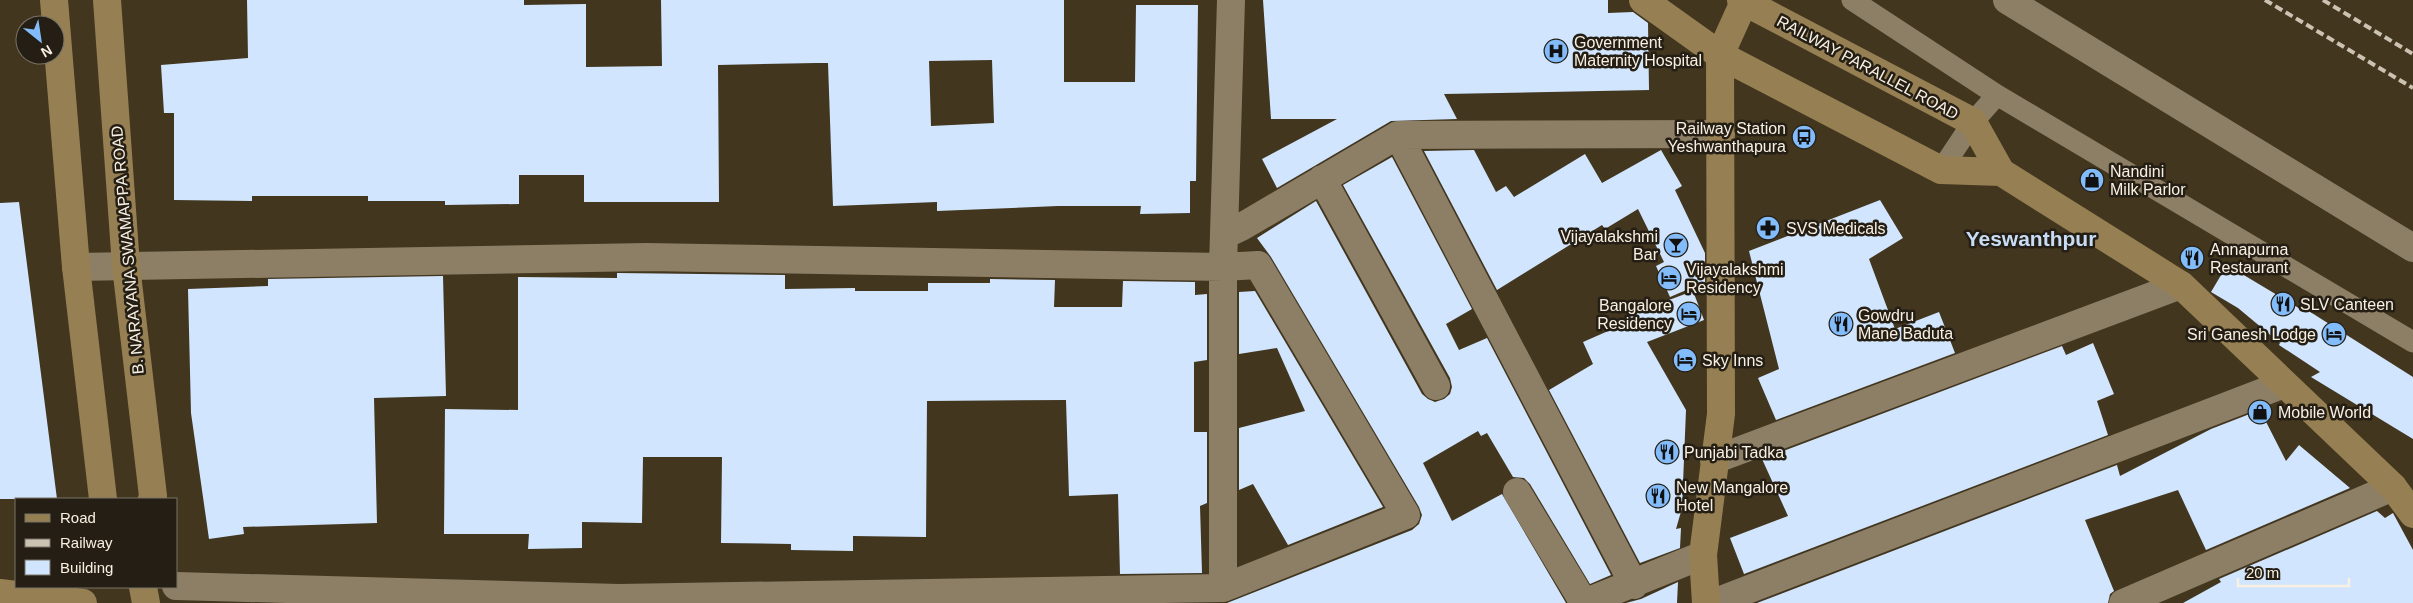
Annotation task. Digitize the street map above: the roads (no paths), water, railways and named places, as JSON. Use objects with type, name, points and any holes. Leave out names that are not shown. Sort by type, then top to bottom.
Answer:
[{"type":"street","points":[[54,0],[76,267],[102,498]]},
{"type":"street","name":"B. NARAYANA SWAMAPPA ROAD","points":[[106,0],[126,266],[154,496],[153,498]]},
{"type":"street","points":[[1223,588],[1223,267],[1231,0]]},
{"type":"street","points":[[1642,0],[1720,55],[1941,170],[2001,172]]},
{"type":"street","points":[[2007,0],[2413,248]]},
{"type":"street","points":[[1706,603],[1703,556],[1720,414],[1720,55],[1742,1]]},
{"type":"street","name":"RAILWAY PARALLEL ROAD","points":[[1742,1],[1972,122],[2001,172],[2181,285],[2393,487],[2413,514]]},
{"type":"street","points":[[1224,235],[1398,135],[1721,134]]},
{"type":"street","points":[[1398,135],[1634,584]]},
{"type":"street","points":[[1322,179],[1436,386]]},
{"type":"street","points":[[76,267],[646,257],[1223,267],[1258,265],[1406,515],[1223,588],[619,598],[178,586]]},
{"type":"street","points":[[1714,460],[2181,285]]},
{"type":"street","points":[[1713,603],[2284,384]]},
{"type":"street","points":[[2123,603],[2393,487]]},
{"type":"street","points":[[1517,492],[1584,603],[1703,556]]},
{"type":"street","points":[[143,588],[146,603]]},
{"type":"street","points":[[0,593],[83,603]]},
{"type":"lane","points":[[1852,0],[1997,95],[2413,342]]},
{"type":"lane","points":[[1941,170],[1972,122],[1997,95]]},
{"type":"railway","points":[[2265,0],[2413,88]]},
{"type":"railway","points":[[2323,0],[2413,54]]},
{"type":"place","name":"Government Maternity Hospital","points":[[1556,51]]},
{"type":"place","name":"Railway Station Yeshwanthapura","points":[[1804,137]]},
{"type":"place","name":"Nandini Milk Parlor","points":[[2092,180]]},
{"type":"place","name":"SVS Medicals","points":[[1768,228]]},
{"type":"place","name":"Vijayalakshmi Bar","points":[[1676,245]]},
{"type":"place","name":"Annapurna Restaurant","points":[[2192,258]]},
{"type":"place","name":"Vijayalakshmi Residency","points":[[1669,278]]},
{"type":"place","name":"SLV Canteen","points":[[2283,304]]},
{"type":"place","name":"Bangalore Residency","points":[[1689,314]]},
{"type":"place","name":"Gowdru Mane Baduta","points":[[1841,324]]},
{"type":"place","name":"Sri Ganesh Lodge","points":[[2334,334]]},
{"type":"place","name":"Sky Inns","points":[[1685,360]]},
{"type":"place","name":"Mobile World","points":[[2260,412]]},
{"type":"place","name":"Punjabi Tadka","points":[[1667,452]]},
{"type":"place","name":"New Mangalore Hotel","points":[[1658,496]]},
{"type":"district","name":"Yeswanthpur","points":[[2031,239]]}]
